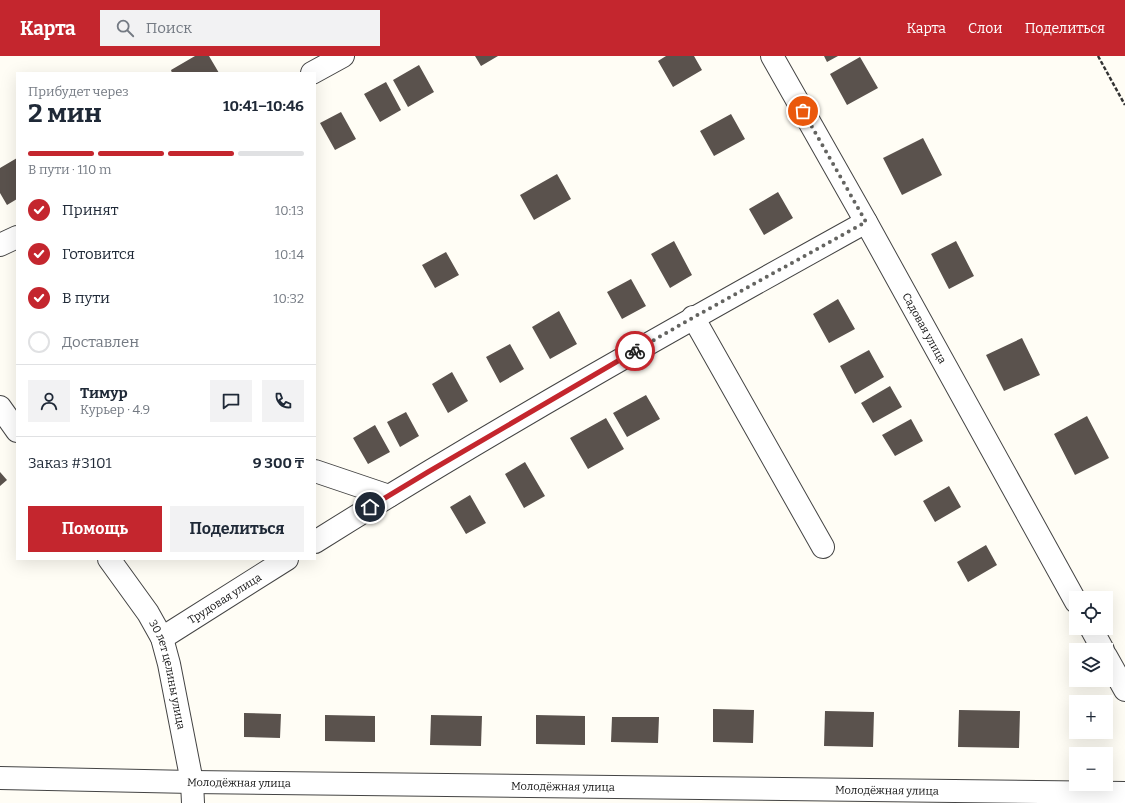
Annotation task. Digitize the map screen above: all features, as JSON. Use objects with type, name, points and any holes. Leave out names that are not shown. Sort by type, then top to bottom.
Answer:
[{"type":"street","points":[[314,72],[343,56]]},
{"type":"street","name":"Садовая улица","points":[[772,56],[866,222],[1070,591]]},
{"type":"street","points":[[316,541],[389,496],[694,317],[866,222]]},
{"type":"street","points":[[0,245],[16,237]]},
{"type":"street","points":[[694,317],[824,547]]},
{"type":"street","points":[[0,407],[16,430]]},
{"type":"street","points":[[316,471],[389,496]]},
{"type":"street","name":"30 лет целины улица","points":[[110,560],[148,613],[162,638],[169,664],[193,793]]},
{"type":"street","name":"Трудовая улица","points":[[162,638],[285,560]]},
{"type":"street","points":[[1113,669],[1125,690]]},
{"type":"street","name":"Молодёжная улица","points":[[0,778],[193,793],[1125,793]]},
{"type":"path","points":[[1098,56],[1125,105]]},
{"type":"building","points":[[195,56],[209,56],[218,72],[172,72],[171,70]]},
{"type":"building","points":[[475,56],[498,56],[481,66]]},
{"type":"building","points":[[666,56],[694,56],[702,70],[673,87],[658,61]]},
{"type":"building","points":[[824,56],[838,56],[827,62]]},
{"type":"building","points":[[860,57],[878,88],[847,105],[830,74]]},
{"type":"building","points":[[419,65],[434,92],[408,107],[393,80]]},
{"type":"building","points":[[386,82],[401,110],[380,122],[364,94]]},
{"type":"building","points":[[341,112],[356,139],[335,150],[320,123]]},
{"type":"building","points":[[731,114],[745,139],[714,156],[700,131]]},
{"type":"building","points":[[923,138],[942,175],[902,195],[883,158]]},
{"type":"building","points":[[16,159],[16,200],[7,205],[0,193],[0,168]]},
{"type":"building","points":[[557,174],[571,199],[534,220],[520,195]]},
{"type":"building","points":[[778,192],[793,218],[764,235],[749,209]]},
{"type":"building","points":[[674,241],[692,275],[670,288],[651,254]]},
{"type":"building","points":[[956,241],[974,276],[949,289],[931,254]]},
{"type":"building","points":[[446,252],[459,275],[435,288],[422,265]]},
{"type":"building","points":[[631,279],[646,306],[622,319],[607,292]]},
{"type":"building","points":[[838,299],[855,329],[829,343],[813,314]]},
{"type":"building","points":[[559,311],[577,344],[550,359],[532,327]]},
{"type":"building","points":[[1022,338],[1040,375],[1004,391],[986,355]]},
{"type":"building","points":[[510,344],[524,369],[500,383],[486,357]]},
{"type":"building","points":[[869,350],[884,377],[855,394],[840,366]]},
{"type":"building","points":[[452,372],[468,401],[448,413],[432,384]]},
{"type":"building","points":[[890,386],[902,407],[873,423],[861,403]]},
{"type":"building","points":[[646,395],[660,419],[627,437],[613,413]]},
{"type":"building","points":[[406,412],[419,436],[400,447],[387,422]]},
{"type":"building","points":[[1087,416],[1109,458],[1075,475],[1054,434]]},
{"type":"building","points":[[606,418],[624,449],[588,469],[570,438]]},
{"type":"building","points":[[911,419],[923,441],[895,456],[882,435]]},
{"type":"building","points":[[375,425],[390,452],[368,464],[353,438]]},
{"type":"building","points":[[525,462],[545,496],[524,508],[505,474]]},
{"type":"building","points":[[0,472],[7,480],[0,486]]},
{"type":"building","points":[[949,486],[961,507],[935,522],[923,501]]},
{"type":"building","points":[[470,495],[486,523],[466,534],[450,507]]},
{"type":"building","points":[[986,545],[997,565],[968,582],[957,562]]},
{"type":"building","points":[[713,709],[754,710],[753,743],[713,742]]},
{"type":"building","points":[[959,710],[1020,711],[1019,748],[958,747]]},
{"type":"building","points":[[825,711],[874,712],[873,747],[824,746]]},
{"type":"building","points":[[244,713],[281,714],[280,738],[244,737]]},
{"type":"building","points":[[325,715],[375,716],[375,742],[325,741]]},
{"type":"building","points":[[431,715],[482,716],[481,746],[430,745]]},
{"type":"building","points":[[536,715],[585,716],[585,745],[536,744]]},
{"type":"building","points":[[612,717],[659,717],[658,743],[611,742]]},
{"type":"way so far","points":[[635,351],[866,222],[803,111]]},
{"type":"route","points":[[370,507],[635,351]]}]
